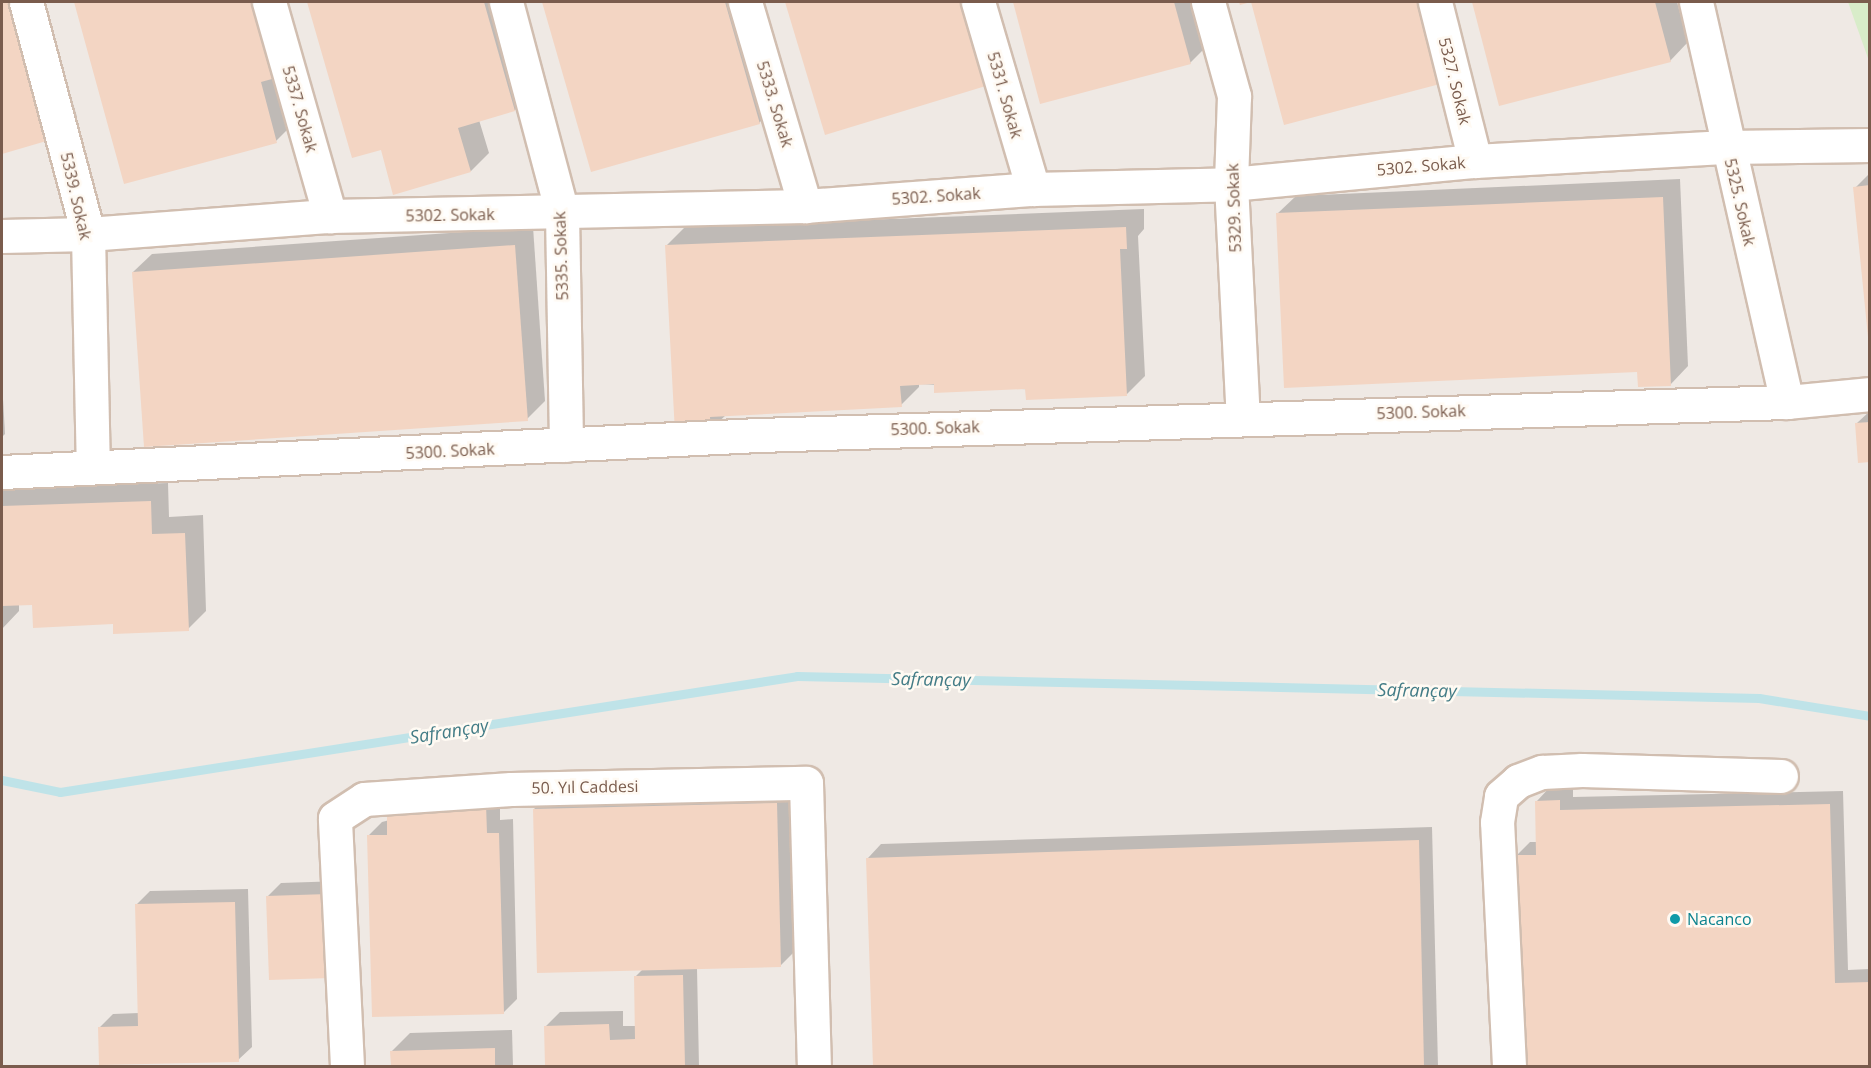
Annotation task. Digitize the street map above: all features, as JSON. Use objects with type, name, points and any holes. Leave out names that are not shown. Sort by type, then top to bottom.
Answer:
[{"type":"street","name":"5339. Sokak","points":[[26,2],[88,234],[93,467]]},
{"type":"street","name":"5337. Sokak","points":[[269,2],[330,216]]},
{"type":"street","name":"5335. Sokak","points":[[506,2],[562,213],[566,445]]},
{"type":"street","name":"5333. Sokak","points":[[745,2],[805,206]]},
{"type":"street","name":"5331. Sokak","points":[[978,2],[1033,189]]},
{"type":"street","name":"5329. Sokak","points":[[1208,2],[1234,96],[1231,184],[1243,417]]},
{"type":"street","name":"5327. Sokak","points":[[1435,2],[1475,161]]},
{"type":"street","name":"5325. Sokak","points":[[1695,2],[1787,402]]},
{"type":"street","name":"5302. Sokak","points":[[2,236],[88,234],[330,216],[562,213],[805,206],[1033,189],[1231,184],[1475,161],[1727,147],[1869,144]]},
{"type":"street","name":"5300. Sokak","points":[[2,472],[759,435],[1243,417],[1787,402],[1869,394]]},
{"type":"street","points":[[1509,1066],[1497,822],[1501,796],[1518,781],[1542,772],[1582,770],[1780,776]]},
{"type":"street","name":"50. Yıl Caddesi","points":[[347,1066],[335,818],[364,799],[511,789],[806,783],[814,1066]]},
{"type":"shaded area","points":[[2,2],[1869,2],[1869,1066],[2,1066]]},
{"type":"green space","points":[[1848,2],[1869,2],[1869,61]]},
{"type":"building","points":[[2,2],[20,2],[60,137],[2,154]]},
{"type":"building","points":[[74,2],[251,2],[272,79],[261,82],[277,143],[124,184]]},
{"type":"building","points":[[307,2],[484,2],[515,111],[458,128],[471,172],[393,195],[381,150],[352,158]]},
{"type":"building","points":[[542,2],[725,2],[760,124],[591,172]]},
{"type":"building","points":[[785,2],[964,2],[989,85],[825,135]]},
{"type":"building","points":[[1013,2],[1174,2],[1191,64],[1040,104]]},
{"type":"building","points":[[1251,2],[1418,2],[1440,84],[1284,125]]},
{"type":"building","points":[[1472,2],[1655,2],[1671,62],[1499,106]]},
{"type":"building","points":[[1870,185],[1870,337],[1868,337],[1853,187]]},
{"type":"building","points":[[1663,197],[1671,386],[1638,387],[1637,372],[1284,388],[1276,213]]},
{"type":"building","points":[[1126,227],[1127,249],[1120,249],[1127,396],[1026,400],[1025,389],[934,393],[934,384],[900,386],[902,407],[710,417],[711,432],[675,433],[665,245]]},
{"type":"building","points":[[515,245],[528,421],[144,447],[132,272]]},
{"type":"building","points":[[1870,422],[1870,462],[1858,463],[1855,423]]},
{"type":"building","points":[[151,501],[152,534],[185,533],[189,631],[113,634],[113,624],[33,628],[32,605],[2,606],[2,506]]},
{"type":"building","name":"Nacanco","points":[[1560,800],[1560,810],[1830,804],[1835,983],[1870,982],[1870,1066],[1521,1066],[1515,855],[1536,855],[1535,801]]},
{"type":"building","points":[[777,803],[781,967],[537,973],[533,809]]},
{"type":"building","points":[[486,804],[487,833],[499,833],[504,1014],[372,1017],[367,835],[387,835],[387,806]]},
{"type":"building","points":[[1419,840],[1424,1066],[873,1066],[866,858]]},
{"type":"building","points":[[328,894],[331,978],[269,980],[266,896]]},
{"type":"building","points":[[235,902],[239,1062],[99,1065],[98,1027],[138,1026],[135,904]]},
{"type":"building","points":[[683,975],[685,1066],[545,1066],[544,1026],[609,1024],[610,1040],[635,1039],[634,976]]},
{"type":"building","points":[[495,1048],[495,1066],[391,1066],[390,1051]]},
{"type":"waterway","name":"Safrançay","points":[[2,780],[60,792],[797,676],[1759,698],[1870,716]]},
{"type":"place","name":"Nacanco","points":[[1675,919]]}]
